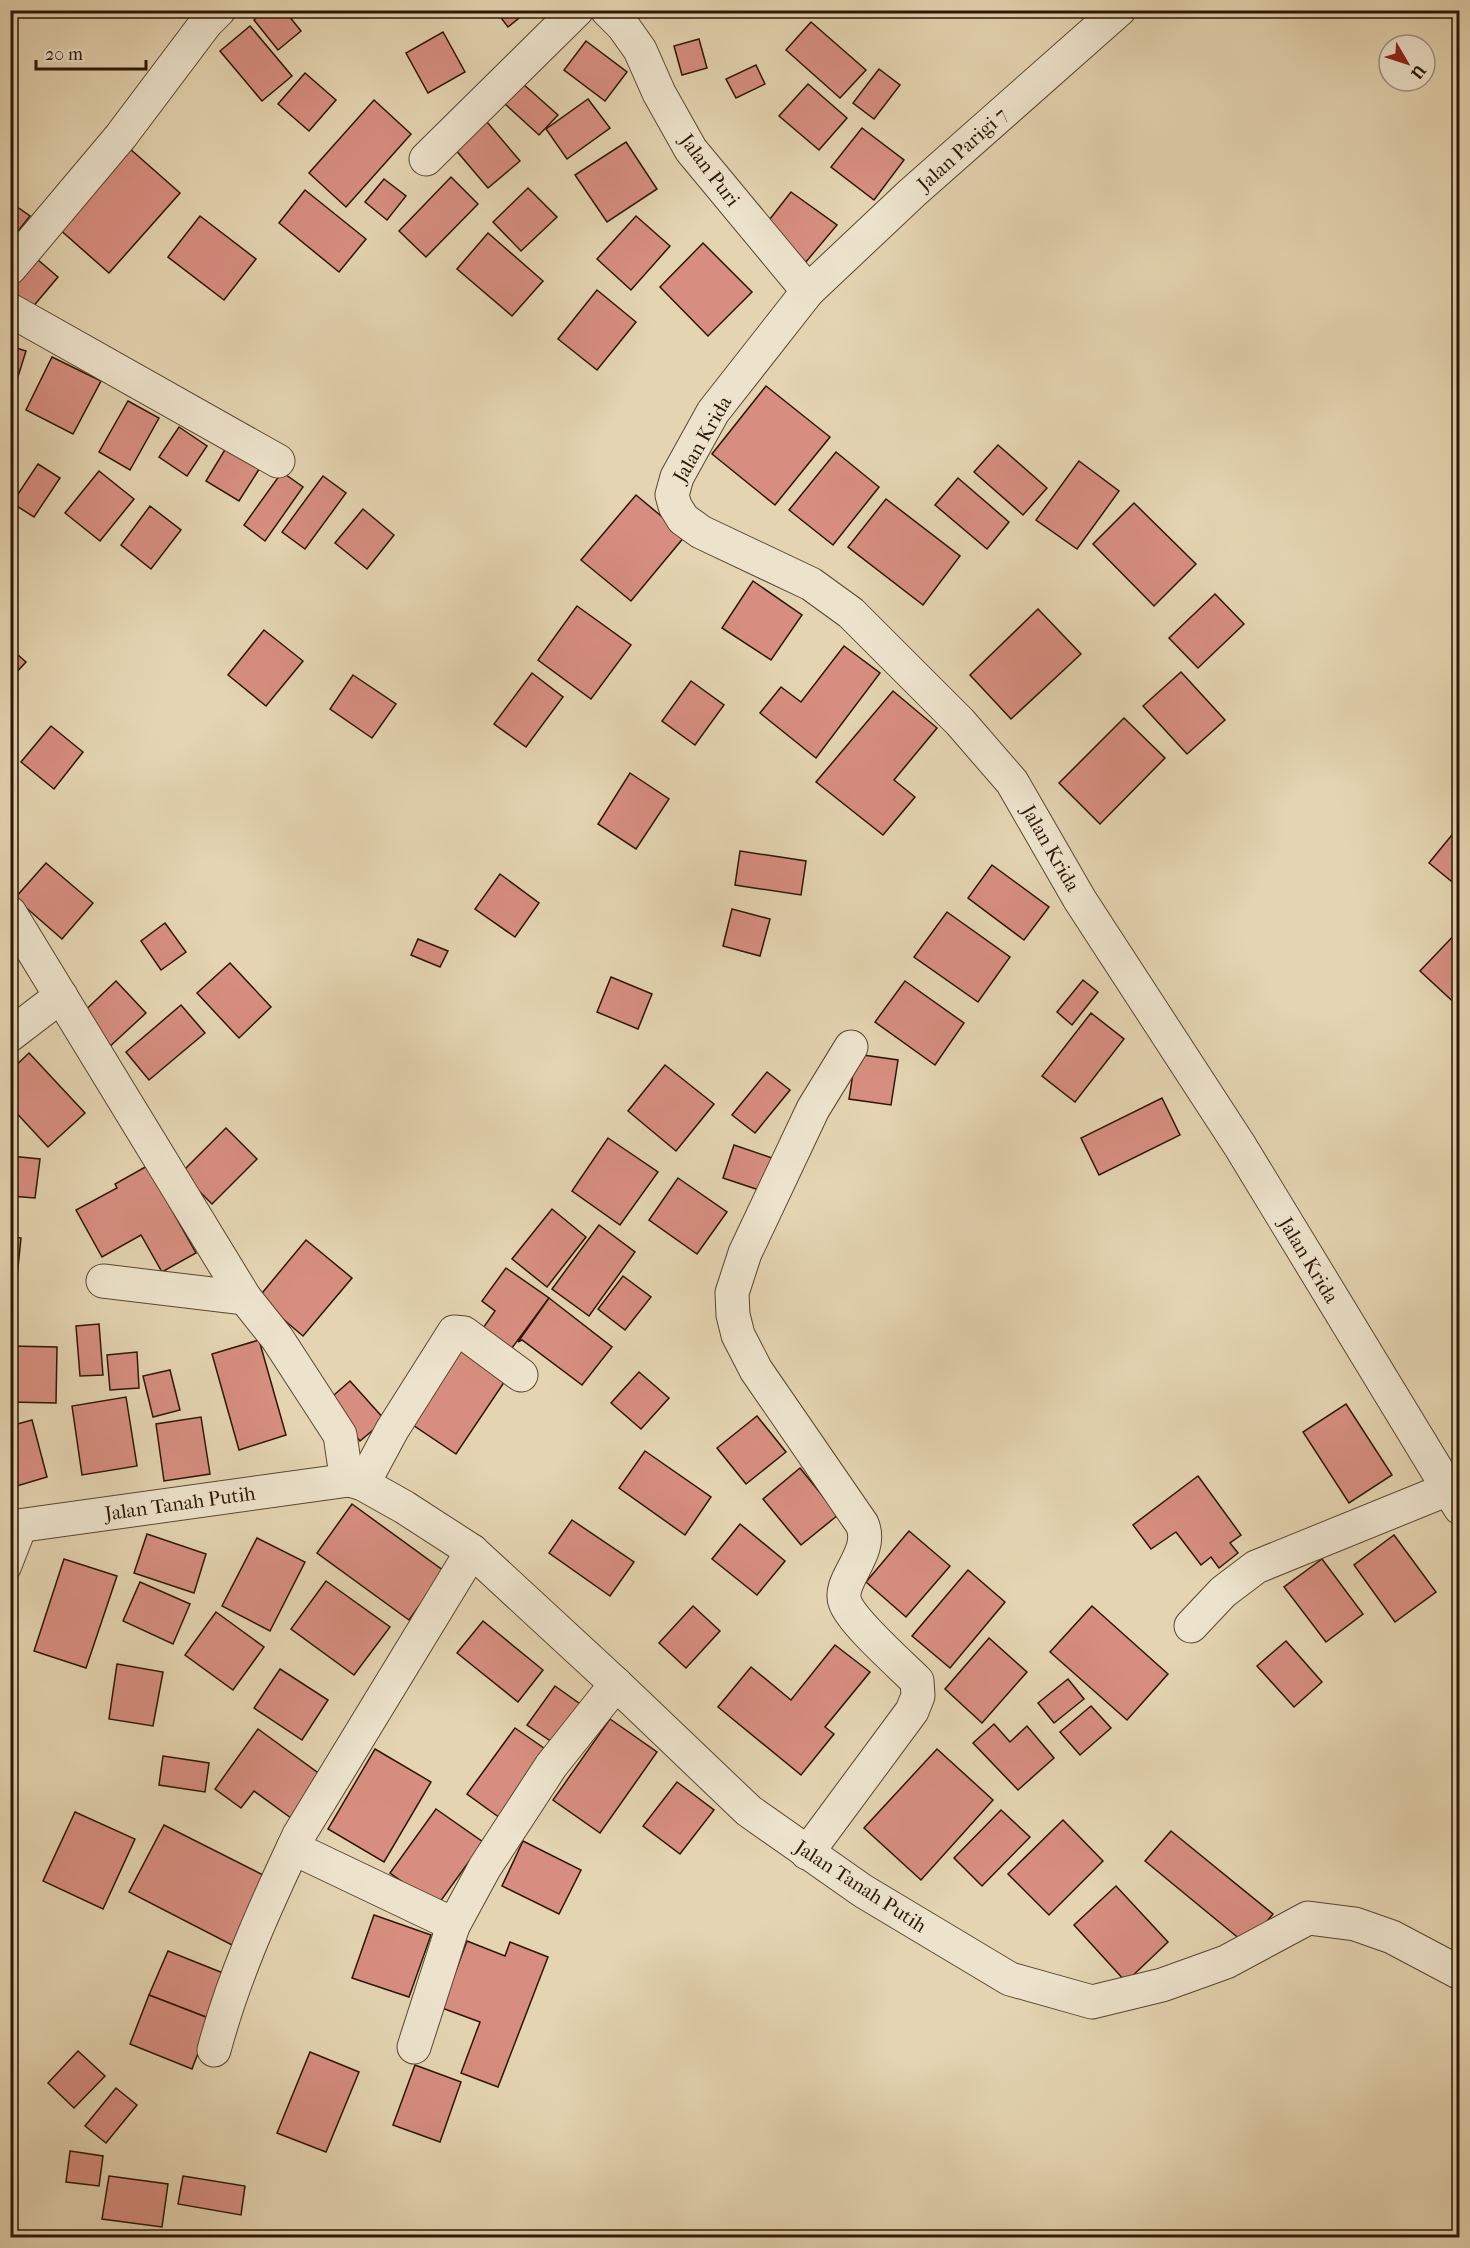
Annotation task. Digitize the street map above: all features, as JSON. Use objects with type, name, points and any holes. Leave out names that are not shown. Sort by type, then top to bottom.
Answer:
[{"type":"street","points":[[10,268],[121,136],[206,23],[219,10]]},
{"type":"street","points":[[426,159],[577,10]]},
{"type":"street","name":"Jalan Puri","points":[[608,10],[640,50],[659,93],[691,150],[808,291]]},
{"type":"street","name":"Jalan Parigi 7","points":[[808,291],[912,194],[1119,10]]},
{"type":"street","name":"Jalan Krida","points":[[808,291],[713,412],[677,477],[672,495],[675,506],[683,519],[701,532],[811,584],[851,613],[960,722],[1012,782],[1080,900],[1240,1146],[1454,1499]]},
{"type":"street","points":[[10,310],[278,461]]},
{"type":"street","points":[[10,913],[245,1298],[277,1338],[340,1435],[344,1462],[356,1482],[454,1332],[464,1333],[521,1375]]},
{"type":"street","points":[[10,1035],[61,996]]},
{"type":"street","points":[[807,1853],[912,1712],[918,1696],[916,1681],[852,1616],[844,1600],[846,1587],[863,1549],[867,1534],[756,1370],[738,1335],[733,1315],[732,1293],[745,1253],[813,1108],[851,1047]]},
{"type":"street","points":[[103,1281],[245,1298]]},
{"type":"street","name":"Jalan Tanah Putih","points":[[19,1525],[356,1482],[404,1508],[472,1551],[749,1811],[863,1891],[1010,1978],[1092,2002],[1162,1985],[1226,1962],[1308,1918],[1355,1924],[1392,1937],[1460,1973]]},
{"type":"street","points":[[1191,1626],[1223,1592],[1256,1567],[1454,1499]]},
{"type":"street","points":[[214,2050],[225,2009],[252,1938],[299,1836],[472,1551]]},
{"type":"street","points":[[414,2048],[453,1926],[485,1867],[551,1766],[616,1684]]},
{"type":"street","points":[[293,1848],[453,1926]]},
{"type":"lane","points":[[10,1570],[19,1525]]},
{"type":"building","points":[[265,10],[284,10],[301,31],[278,50],[254,20]]},
{"type":"building","points":[[495,10],[529,10],[508,27]]},
{"type":"building","points":[[811,22],[866,70],[840,98],[786,50]]},
{"type":"building","points":[[250,26],[292,76],[262,101],[220,51]]},
{"type":"building","points":[[443,32],[465,72],[428,93],[406,53]]},
{"type":"building","points":[[699,39],[707,68],[682,75],[674,46]]},
{"type":"building","points":[[586,41],[627,72],[605,101],[564,70]]},
{"type":"building","points":[[756,65],[765,84],[736,98],[726,79]]},
{"type":"building","points":[[879,69],[900,85],[874,119],[853,103]]},
{"type":"building","points":[[305,73],[336,100],[309,131],[278,104]]},
{"type":"building","points":[[522,83],[558,115],[539,135],[504,103]]},
{"type":"building","points":[[808,84],[847,118],[819,150],[779,116]]},
{"type":"building","points":[[588,99],[610,128],[567,159],[546,129]]},
{"type":"building","points":[[374,100],[411,134],[346,207],[309,173]]},
{"type":"building","points":[[481,115],[520,161],[488,188],[449,142]]},
{"type":"building","points":[[862,128],[904,160],[874,200],[831,167]]},
{"type":"building","points":[[626,142],[657,189],[607,222],[575,175]]},
{"type":"building","points":[[129,148],[180,193],[109,273],[58,228]]},
{"type":"building","points":[[451,177],[478,204],[426,257],[399,231]]},
{"type":"building","points":[[384,179],[406,196],[387,220],[365,202]]},
{"type":"building","points":[[528,188],[557,217],[521,251],[493,222]]},
{"type":"building","points":[[305,190],[366,239],[339,272],[279,223]]},
{"type":"building","points":[[791,192],[837,225],[800,269],[766,224]]},
{"type":"building","points":[[10,202],[30,216],[10,241]]},
{"type":"building","points":[[200,216],[256,259],[224,300],[168,257]]},
{"type":"building","points":[[636,216],[670,246],[631,290],[597,259]]},
{"type":"building","points":[[488,233],[543,281],[512,316],[457,269]]},
{"type":"building","points":[[703,243],[752,292],[708,336],[660,287]]},
{"type":"building","points":[[31,254],[58,277],[26,315],[10,302],[10,277]]},
{"type":"building","points":[[597,290],[636,322],[597,370],[558,339]]},
{"type":"building","points":[[10,346],[26,351],[11,399],[10,399]]},
{"type":"building","points":[[52,357],[101,381],[73,434],[26,410]]},
{"type":"building","points":[[766,386],[830,437],[775,505],[712,454]]},
{"type":"building","points":[[128,401],[159,418],[130,470],[99,452]]},
{"type":"building","points":[[179,427],[207,446],[187,476],[159,457]]},
{"type":"building","points":[[229,443],[263,463],[239,501],[206,481]]},
{"type":"building","points":[[998,445],[1047,488],[1023,515],[974,472]]},
{"type":"building","points":[[836,452],[879,487],[833,545],[789,510]]},
{"type":"building","points":[[1079,461],[1119,491],[1077,549],[1036,520]]},
{"type":"building","points":[[38,464],[60,478],[34,517],[12,503]]},
{"type":"building","points":[[99,471],[134,499],[100,541],[65,513]]},
{"type":"building","points":[[282,472],[303,487],[265,541],[244,525]]},
{"type":"building","points":[[323,476],[346,493],[305,549],[282,532]]},
{"type":"building","points":[[958,478],[1009,522],[987,549],[935,505]]},
{"type":"building","points":[[636,495],[685,536],[631,601],[581,560]]},
{"type":"building","points":[[886,499],[960,556],[923,605],[848,547]]},
{"type":"building","points":[[1134,503],[1196,564],[1154,606],[1093,544]]},
{"type":"building","points":[[150,506],[181,530],[151,569],[121,545]]},
{"type":"building","points":[[363,509],[394,535],[367,569],[335,543]]},
{"type":"building","points":[[753,581],[802,615],[771,660],[722,628]]},
{"type":"building","points":[[1215,594],[1244,624],[1198,668],[1169,638]]},
{"type":"building","points":[[577,606],[631,645],[591,699],[538,660]]},
{"type":"building","points":[[1038,609],[1081,654],[1011,719],[970,675]]},
{"type":"building","points":[[264,630],[303,661],[266,706],[228,675]]},
{"type":"building","points":[[844,646],[880,673],[816,758],[760,713],[781,687],[801,702]]},
{"type":"building","points":[[10,648],[26,662],[10,679]]},
{"type":"building","points":[[1181,672],[1225,720],[1187,754],[1143,706]]},
{"type":"building","points":[[532,673],[563,697],[526,747],[494,724]]},
{"type":"building","points":[[353,675],[396,704],[372,738],[330,709]]},
{"type":"building","points":[[691,681],[724,705],[695,745],[662,721]]},
{"type":"building","points":[[893,691],[937,728],[894,780],[915,797],[883,835],[816,782]]},
{"type":"building","points":[[1124,718],[1165,758],[1100,824],[1059,783]]},
{"type":"building","points":[[51,726],[83,752],[54,789],[21,762]]},
{"type":"building","points":[[630,773],[669,799],[636,849],[598,824]]},
{"type":"building","points":[[1460,825],[1460,882],[1456,885],[1429,863]]},
{"type":"building","points":[[740,851],[806,861],[801,895],[735,885]]},
{"type":"building","points":[[46,863],[93,903],[62,939],[15,898]]},
{"type":"building","points":[[992,865],[1049,907],[1024,940],[968,898]]},
{"type":"building","points":[[500,874],[539,903],[515,937],[475,909]]},
{"type":"building","points":[[732,909],[770,919],[760,956],[723,946]]},
{"type":"building","points":[[947,912],[1010,957],[978,1002],[914,957]]},
{"type":"building","points":[[165,923],[186,952],[161,970],[141,941]]},
{"type":"building","points":[[1460,929],[1460,1008],[1420,971]]},
{"type":"building","points":[[418,939],[448,951],[440,967],[411,955]]},
{"type":"building","points":[[230,963],[271,1007],[239,1038],[197,993]]},
{"type":"building","points":[[611,977],[652,994],[638,1029],[597,1012]]},
{"type":"building","points":[[1083,980],[1098,992],[1072,1025],[1057,1012]]},
{"type":"building","points":[[116,981],[146,1013],[106,1050],[77,1018]]},
{"type":"building","points":[[905,981],[964,1023],[935,1065],[875,1022]]},
{"type":"building","points":[[181,1005],[205,1033],[149,1080],[126,1052]]},
{"type":"building","points":[[1091,1013],[1124,1039],[1075,1102],[1042,1076]]},
{"type":"building","points":[[29,1053],[85,1113],[48,1147],[10,1106],[10,1071]]},
{"type":"building","points":[[856,1054],[898,1060],[891,1105],[849,1099]]},
{"type":"building","points":[[665,1065],[714,1104],[676,1151],[628,1111]]},
{"type":"building","points":[[767,1072],[790,1090],[755,1133],[732,1115]]},
{"type":"building","points":[[1162,1098],[1180,1135],[1099,1175],[1081,1138]]},
{"type":"building","points":[[226,1128],[257,1159],[212,1204],[181,1173]]},
{"type":"building","points":[[608,1138],[658,1172],[620,1225],[572,1191]]},
{"type":"building","points":[[734,1145],[772,1158],[762,1191],[723,1178]]},
{"type":"building","points":[[10,1156],[40,1159],[35,1198],[10,1196]]},
{"type":"building","points":[[147,1166],[196,1253],[162,1272],[141,1235],[102,1257],[76,1210],[117,1188],[115,1184]]},
{"type":"building","points":[[678,1178],[727,1212],[697,1254],[649,1220]]},
{"type":"building","points":[[552,1209],[586,1237],[547,1287],[512,1259]]},
{"type":"building","points":[[599,1225],[635,1252],[589,1316],[552,1289]]},
{"type":"building","points":[[10,1236],[21,1238],[17,1277],[10,1277]]},
{"type":"building","points":[[306,1240],[352,1278],[303,1336],[258,1298]]},
{"type":"building","points":[[506,1268],[549,1298],[509,1352],[481,1331],[495,1311],[482,1301]]},
{"type":"building","points":[[623,1276],[651,1297],[625,1330],[598,1309]]},
{"type":"building","points":[[549,1298],[612,1347],[582,1385],[522,1340],[518,1342]]},
{"type":"building","points":[[99,1324],[103,1375],[80,1376],[76,1326]]},
{"type":"building","points":[[259,1340],[286,1435],[239,1450],[212,1354]]},
{"type":"building","points":[[456,1343],[507,1378],[456,1454],[404,1419]]},
{"type":"building","points":[[10,1346],[57,1347],[56,1403],[10,1402]]},
{"type":"building","points":[[137,1352],[139,1388],[110,1390],[107,1355]]},
{"type":"building","points":[[170,1370],[180,1410],[153,1417],[143,1376]]},
{"type":"building","points":[[639,1372],[669,1398],[641,1429],[611,1403]]},
{"type":"building","points":[[350,1381],[385,1420],[360,1441],[326,1402]]},
{"type":"building","points":[[126,1397],[137,1466],[82,1475],[72,1406]]},
{"type":"building","points":[[1346,1404],[1392,1475],[1349,1503],[1303,1432]]},
{"type":"building","points":[[757,1416],[786,1452],[746,1484],[717,1448]]},
{"type":"building","points":[[201,1417],[210,1474],[164,1481],[156,1424]]},
{"type":"building","points":[[32,1420],[47,1477],[10,1488],[10,1426]]},
{"type":"building","points":[[645,1451],[711,1497],[685,1535],[619,1488]]},
{"type":"building","points":[[800,1468],[838,1515],[801,1545],[763,1499]]},
{"type":"building","points":[[1198,1476],[1241,1535],[1230,1543],[1238,1553],[1219,1568],[1211,1557],[1201,1565],[1176,1532],[1151,1549],[1133,1525]]},
{"type":"building","points":[[352,1504],[444,1571],[409,1620],[317,1553]]},
{"type":"building","points":[[572,1520],[634,1562],[610,1596],[549,1553]]},
{"type":"building","points":[[740,1524],[785,1561],[757,1595],[712,1559]]},
{"type":"building","points":[[909,1531],[950,1566],[906,1617],[866,1582]]},
{"type":"building","points":[[147,1534],[206,1554],[194,1593],[134,1573]]},
{"type":"building","points":[[1394,1535],[1436,1592],[1395,1622],[1354,1565]]},
{"type":"building","points":[[257,1538],[305,1562],[270,1631],[222,1606]]},
{"type":"building","points":[[64,1559],[117,1576],[86,1668],[34,1651]]},
{"type":"building","points":[[1322,1559],[1363,1614],[1326,1642],[1284,1587]]},
{"type":"building","points":[[968,1570],[1005,1602],[950,1668],[912,1636]]},
{"type":"building","points":[[326,1581],[390,1627],[354,1675],[291,1629]]},
{"type":"building","points":[[140,1582],[190,1604],[173,1644],[123,1621]]},
{"type":"building","points":[[693,1606],[720,1631],[686,1668],[659,1643]]},
{"type":"building","points":[[1092,1606],[1168,1674],[1127,1720],[1050,1652]]},
{"type":"building","points":[[216,1612],[264,1647],[233,1690],[185,1655]]},
{"type":"building","points":[[483,1621],[543,1670],[518,1702],[457,1653]]},
{"type":"building","points":[[989,1638],[1027,1672],[982,1723],[945,1689]]},
{"type":"building","points":[[1286,1641],[1322,1682],[1294,1707],[1257,1666]]},
{"type":"building","points":[[835,1645],[870,1672],[825,1727],[834,1734],[801,1775],[718,1707],[751,1667],[791,1700]]},
{"type":"building","points":[[117,1664],[163,1672],[153,1726],[109,1719]]},
{"type":"building","points":[[280,1669],[328,1700],[302,1740],[254,1708]]},
{"type":"building","points":[[1068,1679],[1084,1699],[1054,1723],[1038,1703]]},
{"type":"building","points":[[555,1686],[583,1706],[555,1744],[527,1725]]},
{"type":"building","points":[[1091,1706],[1111,1728],[1080,1755],[1060,1732]]},
{"type":"building","points":[[610,1719],[657,1752],[600,1833],[553,1800]]},
{"type":"building","points":[[994,1724],[1010,1742],[1027,1726],[1054,1758],[1018,1790],[973,1743]]},
{"type":"building","points":[[515,1728],[548,1751],[500,1818],[467,1794]]},
{"type":"building","points":[[258,1729],[321,1775],[291,1818],[254,1791],[241,1808],[215,1789]]},
{"type":"building","points":[[375,1749],[431,1782],[384,1862],[328,1829]]},
{"type":"building","points":[[937,1749],[993,1800],[921,1880],[864,1828]]},
{"type":"building","points":[[163,1756],[209,1763],[205,1792],[159,1785]]},
{"type":"building","points":[[677,1782],[714,1810],[680,1854],[643,1826]]},
{"type":"building","points":[[436,1809],[483,1842],[437,1906],[390,1873]]},
{"type":"building","points":[[1001,1810],[1030,1837],[982,1886],[954,1858]]},
{"type":"building","points":[[75,1812],[135,1839],[103,1909],[43,1881]]},
{"type":"building","points":[[1063,1820],[1103,1861],[1049,1915],[1008,1874]]},
{"type":"building","points":[[164,1825],[267,1877],[232,1945],[129,1892]]},
{"type":"building","points":[[1171,1831],[1273,1914],[1247,1945],[1145,1861]]},
{"type":"building","points":[[523,1841],[581,1870],[559,1914],[502,1886]]},
{"type":"building","points":[[1116,1886],[1168,1942],[1126,1982],[1074,1925]]},
{"type":"building","points":[[374,1915],[431,1935],[409,1997],[352,1978]]},
{"type":"building","points":[[467,1941],[505,1956],[510,1942],[548,1957],[498,2087],[461,2073],[480,2022],[442,2008]]},
{"type":"building","points":[[168,1951],[228,1975],[211,2019],[149,1995]]},
{"type":"building","points":[[149,1995],[211,2019],[192,2069],[130,2044]]},
{"type":"building","points":[[78,2051],[105,2076],[74,2108],[48,2083]]},
{"type":"building","points":[[310,2052],[359,2072],[326,2152],[277,2133]]},
{"type":"building","points":[[415,2065],[461,2082],[440,2142],[393,2125]]},
{"type":"building","points":[[116,2088],[137,2105],[106,2143],[85,2126]]},
{"type":"building","points":[[70,2151],[103,2156],[99,2186],[66,2182]]},
{"type":"building","points":[[109,2176],[168,2184],[162,2227],[102,2219]]},
{"type":"building","points":[[183,2176],[245,2186],[241,2215],[178,2204]]}]
